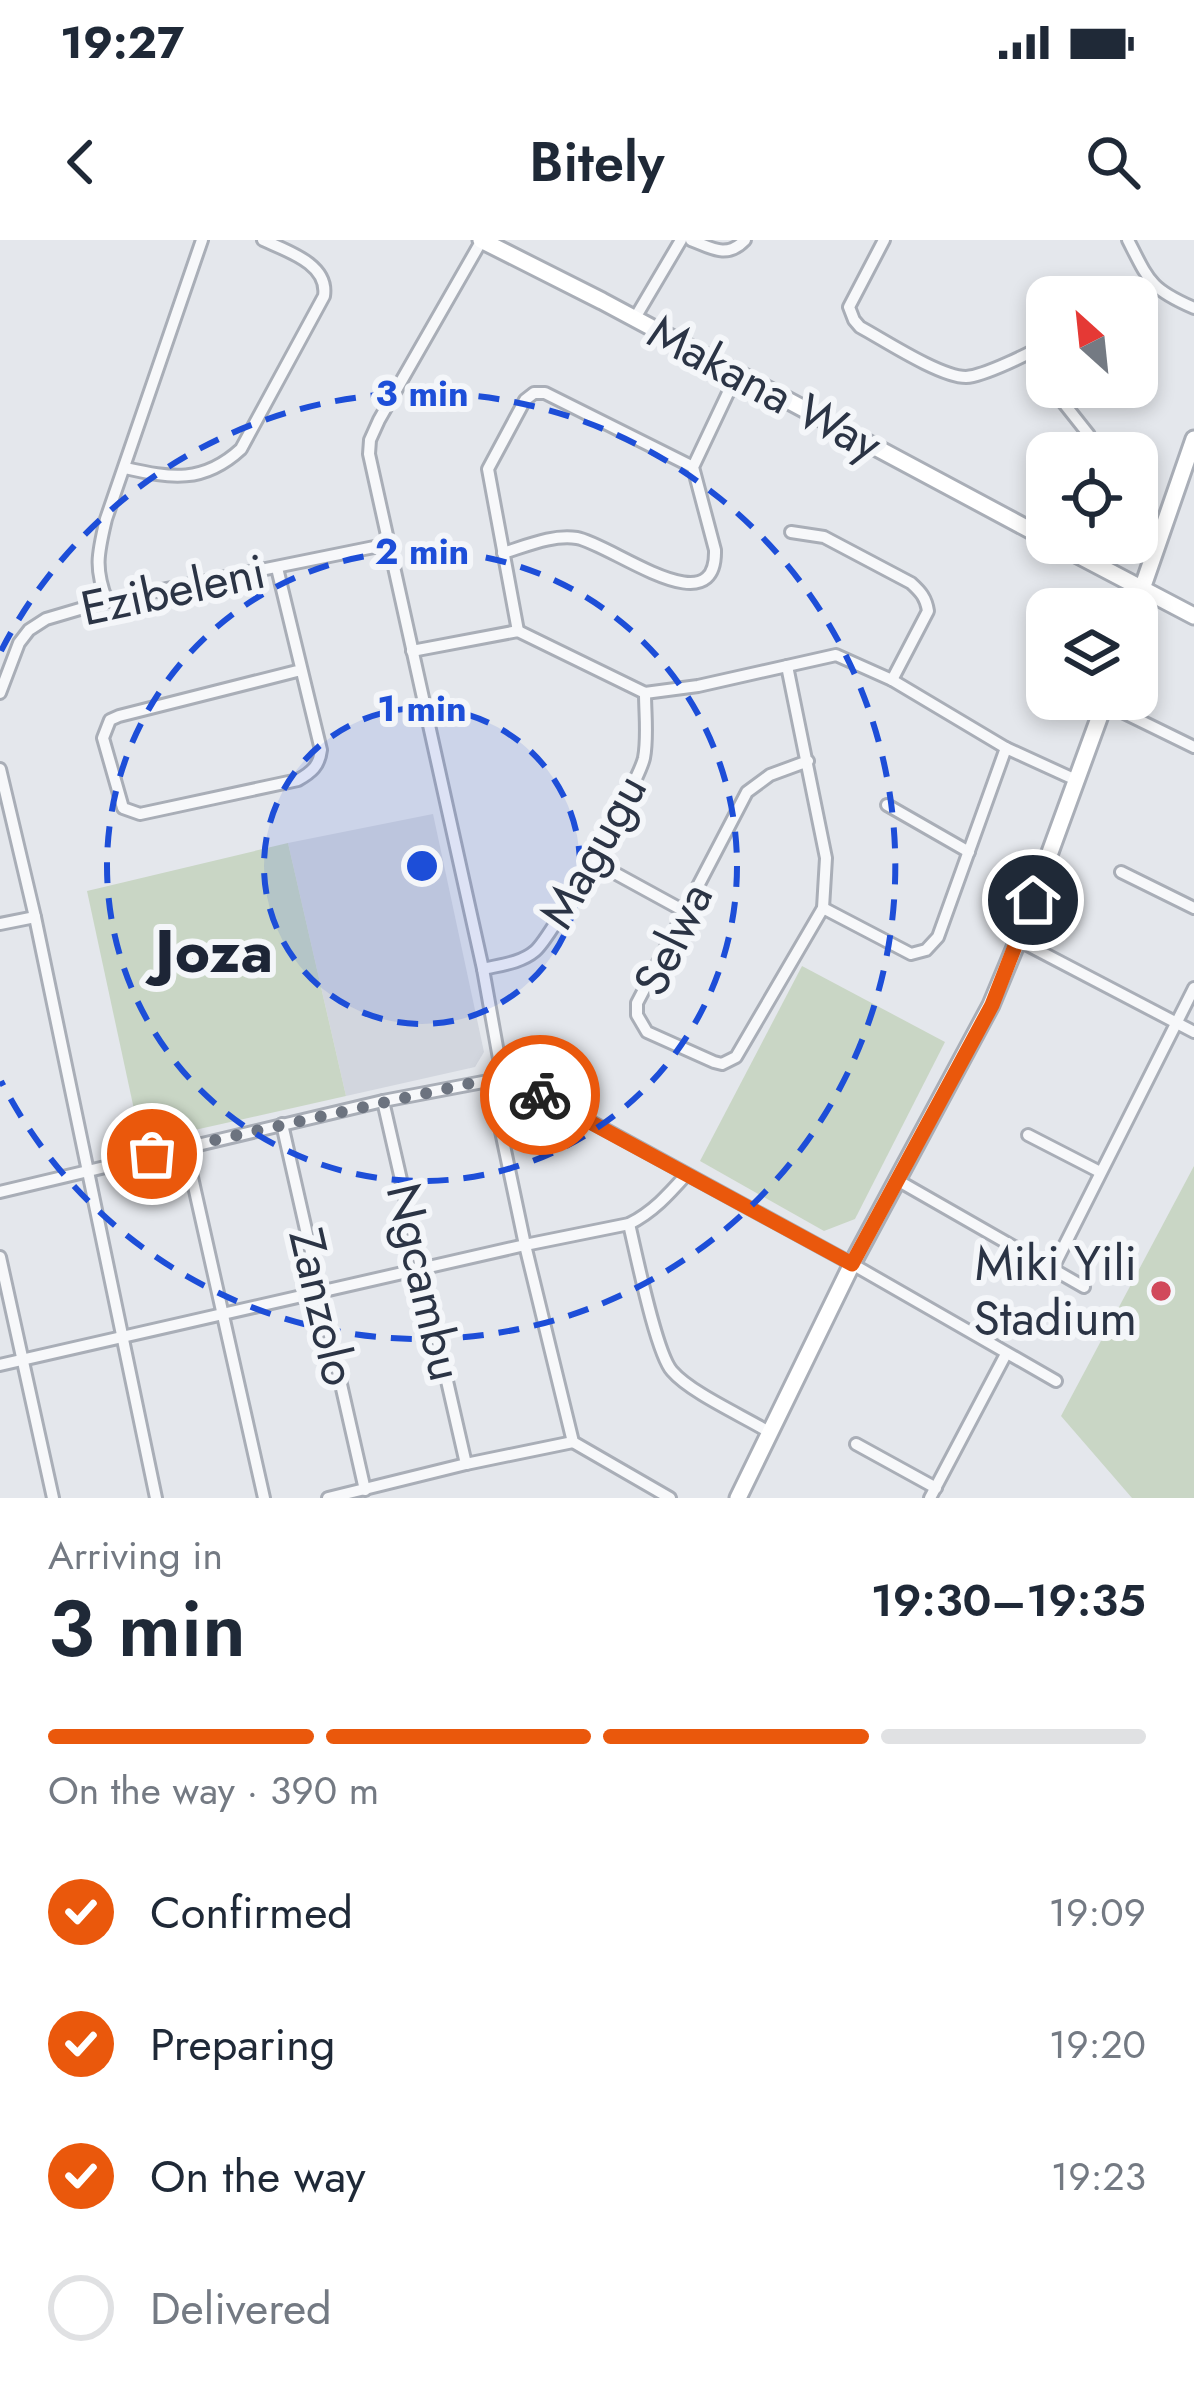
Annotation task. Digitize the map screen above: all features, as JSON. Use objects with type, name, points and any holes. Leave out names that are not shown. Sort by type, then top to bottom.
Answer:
[{"type":"street","points":[[107,602],[98,580],[97,558],[106,519],[202,240]]},
{"type":"street","points":[[125,468],[168,478],[203,473],[223,466],[241,449],[326,287],[316,268],[263,240]]},
{"type":"street","points":[[481,240],[379,420],[370,440],[372,470],[483,969],[500,1064],[490,1079],[573,1442]]},
{"type":"street","name":"Makana Way","points":[[481,240],[1026,528]]},
{"type":"street","points":[[634,318],[681,240]]},
{"type":"street","points":[[691,240],[721,252],[745,240]]},
{"type":"street","points":[[884,240],[849,307],[860,327],[943,372],[968,377],[1026,355]]},
{"type":"street","points":[[1128,240],[1147,276]]},
{"type":"street","points":[[1158,290],[1194,308]]},
{"type":"street","points":[[503,553],[544,541],[577,538],[685,585],[700,583],[711,574],[715,550],[693,467],[737,374]]},
{"type":"street","points":[[518,631],[488,470],[524,400],[545,393],[693,467]]},
{"type":"street","points":[[1068,408],[1087,432]]},
{"type":"street","points":[[1143,588],[1194,439]]},
{"type":"street","points":[[790,532],[824,537],[921,592],[928,611],[892,680]]},
{"type":"street","name":"Ezibeleni","points":[[0,693],[19,643],[46,619],[389,544]]},
{"type":"street","name":"Makana Way","points":[[1094,564],[1138,588]]},
{"type":"street","points":[[277,568],[321,750],[320,762],[298,781],[140,814],[123,808],[103,738],[110,721],[301,670]]},
{"type":"street","name":"Makana Way","points":[[1158,598],[1194,616]]},
{"type":"street","points":[[412,651],[518,631],[646,693],[836,656],[892,680],[1006,748],[1076,780]]},
{"type":"street","name":"Selwa","points":[[787,666],[808,761],[826,858],[823,908],[736,1057],[722,1064],[647,1032],[637,1015],[637,1004],[736,808],[747,792],[770,775],[808,761]]},
{"type":"street","name":"Magugu","points":[[483,969],[531,955],[542,944],[638,775],[644,759],[646,693]]},
{"type":"street","points":[[738,1498],[852,1264],[992,1005],[1098,720]]},
{"type":"street","points":[[1141,720],[1194,748]]},
{"type":"street","points":[[823,908],[911,954],[926,950],[938,937],[1006,748]]},
{"type":"street","points":[[0,770],[156,1498]]},
{"type":"street","points":[[887,805],[969,852]]},
{"type":"street","points":[[591,860],[686,912]]},
{"type":"street","points":[[1121,872],[1194,908]]},
{"type":"street","points":[[0,924],[35,917]]},
{"type":"street","points":[[1018,940],[1194,1032]]},
{"type":"street","points":[[1053,1268],[1194,988]]},
{"type":"street","points":[[0,1192],[383,1101],[508,1077],[1056,1381]]},
{"type":"street","name":"Ngcambu","points":[[383,1101],[466,1464]]},
{"type":"street","name":"Zanzolo","points":[[282,1124],[365,1490]]},
{"type":"street","points":[[1028,1135],[1100,1172]]},
{"type":"street","points":[[185,1146],[264,1498]]},
{"type":"street","points":[[0,1365],[629,1224],[662,1201],[686,1175]]},
{"type":"street","points":[[897,1180],[1084,1287]]},
{"type":"street","points":[[629,1224],[659,1345],[671,1370],[769,1432]]},
{"type":"street","points":[[0,1257],[52,1498]]},
{"type":"street","points":[[856,1444],[933,1493],[1006,1354]]},
{"type":"street","points":[[328,1498],[573,1442],[670,1498]]},
{"type":"shaded area","points":[[433,814],[484,1052],[475,1067],[346,1096],[288,843]]},
{"type":"green space","points":[[288,843],[346,1096],[141,1142],[87,891]]},
{"type":"green space","points":[[802,966],[945,1042],[855,1219],[824,1231],[700,1161]]},
{"type":"green space","name":"Miki Yili Stadium","points":[[1194,1166],[1194,1498],[1132,1498],[1061,1416]]},
{"type":"way so far","points":[[152,1154],[490,1079],[508,1077],[540,1095]]},
{"type":"place","name":"Miki Yili Stadium","points":[[1161,1291]]},
{"type":"district","name":"Joza","points":[[214,951]]},
{"type":"route","points":[[540,1095],[852,1264],[992,1005],[1033,900]]}]
